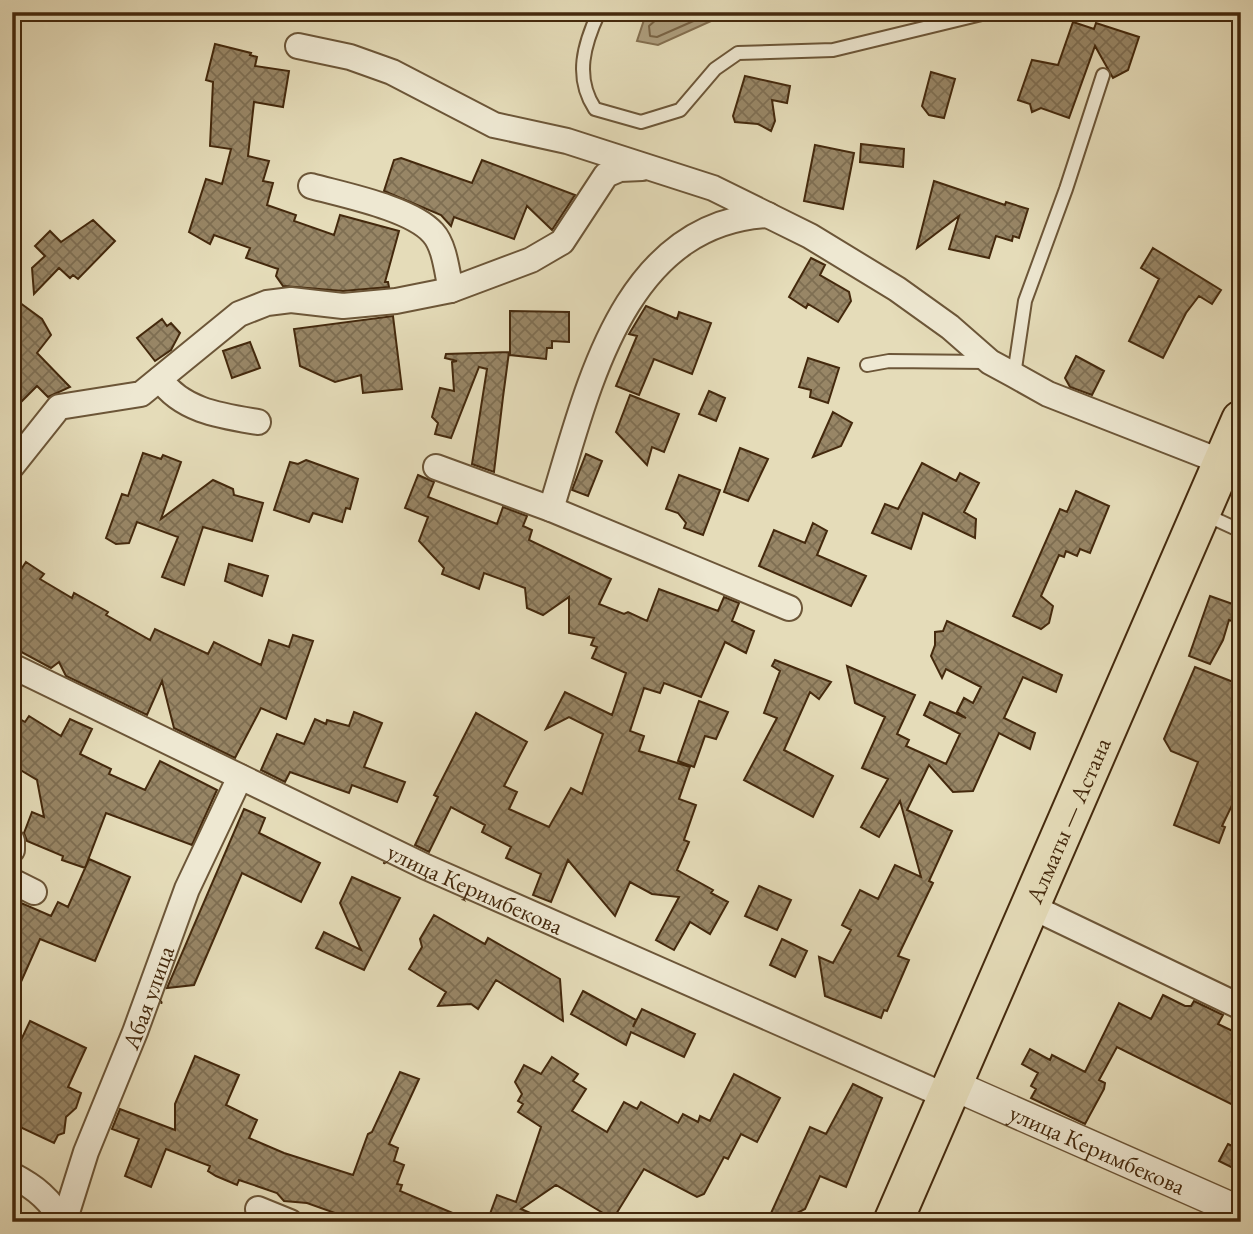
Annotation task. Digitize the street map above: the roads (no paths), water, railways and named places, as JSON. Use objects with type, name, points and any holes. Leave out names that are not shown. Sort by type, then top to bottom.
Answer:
[{"type":"highway","name":"Алматы — Астана","points":[[893,1222],[1241,420]]},
{"type":"street","points":[[298,46],[350,57],[392,72],[494,125],[568,141],[713,188],[769,215],[897,289],[950,327],[990,362],[1014,375],[1060,398],[1222,462]]},
{"type":"street","points":[[12,466],[59,407],[141,394],[239,314],[267,303],[292,300],[343,306],[396,301],[452,290],[531,260],[547,251],[572,230],[606,175],[632,167],[646,168]]},
{"type":"street","points":[[311,186],[397,212],[422,224],[433,233],[440,245],[452,290]]},
{"type":"street","points":[[551,509],[606,344],[638,285],[698,232],[743,216],[769,215]]},
{"type":"street","points":[[160,379],[168,390],[190,406],[258,422]]},
{"type":"street","points":[[436,467],[551,509],[789,608]]},
{"type":"street","name":"улица Керимбекова","points":[[13,669],[426,867],[1241,1212]]},
{"type":"street","name":"Абая улица","points":[[62,1222],[93,1133],[135,1032],[187,889],[240,777]]},
{"type":"street","points":[[12,841],[12,850]]},
{"type":"street","points":[[1030,906],[1241,1007]]},
{"type":"street","points":[[12,1175],[29,1184],[56,1208],[62,1222]]},
{"type":"street","points":[[258,1209],[290,1222]]},
{"type":"lane","points":[[599,12],[583,59],[582,76],[588,99],[595,109],[641,122],[680,110],[715,69],[738,53],[833,50],[990,12]]},
{"type":"lane","points":[[1014,375],[1025,301],[1104,75]]},
{"type":"lane","points":[[867,365],[889,361],[990,362]]},
{"type":"lane","points":[[1200,513],[1241,531]]},
{"type":"water","points":[[657,12],[731,12],[658,45],[637,41],[644,20]]}]
